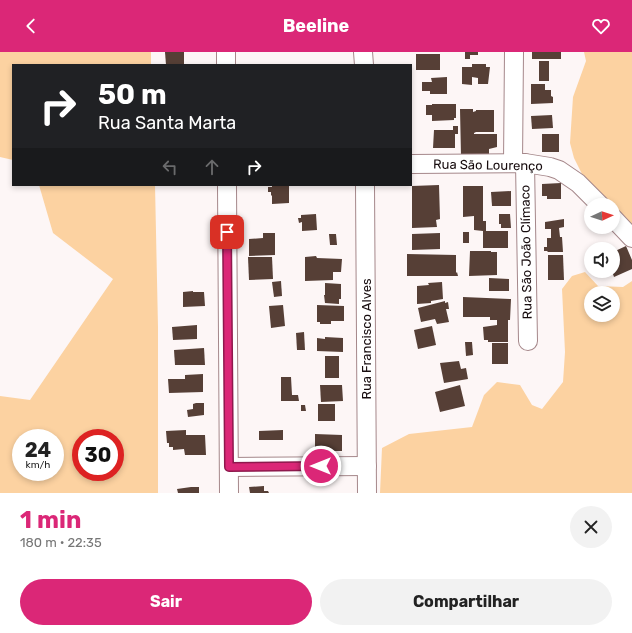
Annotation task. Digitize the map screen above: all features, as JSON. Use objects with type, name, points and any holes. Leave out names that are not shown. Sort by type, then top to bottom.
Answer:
[{"type":"street","points":[[226,52],[226,64]]},
{"type":"street","points":[[364,52],[364,64]]},
{"type":"street","name":"Rua São João Clímaco","points":[[514,52],[528,341]]},
{"type":"street","name":"Rua São Lourenço","points":[[412,164],[519,163],[550,167],[559,170],[578,182],[593,198]]},
{"type":"street","points":[[227,186],[229,493]]},
{"type":"street","name":"Rua Francisco Alves","points":[[364,186],[367,493]]},
{"type":"street","points":[[620,225],[632,238]]},
{"type":"street","points":[[229,467],[367,466]]},
{"type":"shaded area","points":[[0,52],[151,52],[151,64],[12,64],[12,160],[0,157]]},
{"type":"shaded area","points":[[584,52],[632,52],[632,226],[620,217],[620,198],[599,198],[589,188],[574,158],[570,143],[573,97],[586,61]]},
{"type":"shaded area","points":[[39,186],[155,186],[158,327],[158,493],[0,493],[0,396],[30,400],[113,279],[53,233]]},
{"type":"shaded area","points":[[584,272],[584,278],[591,278],[598,286],[584,286],[584,322],[620,322],[620,287],[623,287],[632,281],[632,493],[380,493],[382,448],[409,434],[472,427],[484,395],[497,382],[520,385],[532,405],[542,409],[563,382],[565,352],[562,289],[572,276]]},
{"type":"building","points":[[165,52],[184,52],[184,64],[166,64]]},
{"type":"building","points":[[465,52],[478,52],[478,55],[470,55],[470,59],[465,59]]},
{"type":"building","points":[[532,52],[561,52],[561,59],[532,59]]},
{"type":"building","points":[[416,54],[440,54],[440,70],[416,70]]},
{"type":"building","points":[[539,61],[549,61],[549,81],[539,81]]},
{"type":"building","points":[[472,64],[486,64],[486,67],[490,67],[488,84],[478,84],[478,78],[472,77],[472,85],[462,84],[462,67],[472,67]]},
{"type":"building","points":[[447,77],[447,94],[430,94],[430,91],[422,91],[422,82],[432,82],[431,78]]},
{"type":"building","points":[[531,84],[545,84],[545,90],[551,90],[553,103],[531,104]]},
{"type":"building","points":[[456,104],[456,118],[454,118],[454,120],[432,121],[432,115],[426,115],[426,105]]},
{"type":"building","points":[[460,109],[473,109],[473,112],[476,110],[494,110],[494,132],[474,133],[497,134],[497,147],[489,149],[489,154],[461,156]]},
{"type":"building","points":[[552,115],[553,128],[532,129],[531,116]]},
{"type":"building","points":[[453,126],[458,126],[458,134],[455,134],[455,148],[433,148],[434,130],[453,130]]},
{"type":"building","points":[[542,134],[559,134],[559,152],[542,152]]},
{"type":"building","points":[[561,183],[561,199],[547,199],[547,196],[542,196],[542,184]]},
{"type":"building","points":[[439,185],[440,219],[436,220],[437,227],[412,228],[412,186]]},
{"type":"building","points":[[289,186],[289,203],[272,204],[272,196],[271,192],[268,192],[268,187]]},
{"type":"building","points":[[463,186],[483,186],[483,221],[486,221],[486,231],[508,231],[508,248],[483,248],[483,231],[474,230],[474,216],[463,217]]},
{"type":"building","points":[[511,191],[511,206],[492,206],[491,192]]},
{"type":"building","points":[[316,214],[317,230],[302,231],[302,222],[299,223],[298,218],[301,218],[301,215]]},
{"type":"building","points":[[499,214],[510,214],[511,228],[501,228],[501,224],[499,224]]},
{"type":"building","points":[[564,219],[564,227],[559,228],[560,237],[562,237],[563,252],[544,251],[544,247],[547,247],[547,238],[551,238],[551,229],[545,229],[545,222]]},
{"type":"building","points":[[463,232],[469,232],[469,243],[463,243]]},
{"type":"building","points":[[263,233],[275,233],[275,255],[249,256],[249,239],[263,238]]},
{"type":"building","points":[[440,233],[440,249],[412,250],[412,234]]},
{"type":"building","points":[[329,234],[336,234],[337,245],[330,245]]},
{"type":"building","points":[[626,246],[632,260],[632,269],[620,274],[620,249]]},
{"type":"building","points":[[470,251],[497,252],[497,275],[469,276]]},
{"type":"building","points":[[407,254],[456,255],[456,273],[457,272],[458,276],[407,276]]},
{"type":"building","points":[[548,255],[563,255],[564,280],[548,280]]},
{"type":"building","points":[[316,256],[317,258],[342,259],[341,272],[333,272],[333,280],[305,281],[305,257]]},
{"type":"building","points":[[248,257],[272,257],[273,279],[249,280]]},
{"type":"building","points":[[489,278],[509,279],[509,291],[489,291]]},
{"type":"building","points":[[281,281],[282,296],[274,297],[272,282]]},
{"type":"building","points":[[442,282],[443,299],[431,301],[431,303],[417,304],[417,286],[429,285],[428,283]]},
{"type":"building","points":[[325,283],[341,284],[341,299],[339,299],[339,304],[325,303]]},
{"type":"building","points":[[183,292],[204,292],[205,306],[183,307]]},
{"type":"building","points":[[463,297],[511,299],[510,320],[508,320],[508,342],[488,342],[488,340],[484,340],[483,327],[497,325],[497,320],[490,320],[490,317],[463,317]]},
{"type":"building","points":[[445,301],[445,303],[448,302],[449,309],[446,309],[449,322],[437,324],[435,319],[421,322],[418,308]]},
{"type":"building","points":[[283,305],[285,326],[271,328],[269,306]]},
{"type":"building","points":[[317,305],[344,306],[344,321],[331,321],[331,324],[320,324],[320,322],[317,322]]},
{"type":"building","points":[[197,325],[197,339],[173,340],[172,327]]},
{"type":"building","points":[[432,326],[436,345],[418,349],[414,330]]},
{"type":"building","points":[[304,332],[305,350],[297,350],[296,333]]},
{"type":"building","points":[[325,337],[343,338],[343,352],[317,351],[317,338],[325,339]]},
{"type":"building","points":[[465,342],[472,342],[473,355],[466,356]]},
{"type":"building","points":[[492,343],[508,343],[508,364],[492,364]]},
{"type":"building","points":[[204,348],[205,365],[175,365],[174,350]]},
{"type":"building","points":[[325,356],[339,356],[339,378],[325,378]]},
{"type":"building","points":[[459,361],[461,369],[466,368],[468,379],[444,383],[440,363]]},
{"type":"building","points":[[203,374],[203,392],[169,393],[168,379],[185,379],[185,375]]},
{"type":"building","points":[[281,377],[291,377],[292,395],[298,395],[299,401],[281,401]]},
{"type":"building","points":[[320,385],[342,385],[343,401],[321,402]]},
{"type":"building","points":[[460,385],[465,406],[440,412],[435,392]]},
{"type":"building","points":[[204,403],[204,415],[188,417],[187,410],[193,409],[193,404]]},
{"type":"building","points":[[318,404],[335,404],[335,421],[318,421]]},
{"type":"building","points":[[301,405],[305,405],[306,411],[301,411]]},
{"type":"building","points":[[186,430],[186,435],[205,435],[206,455],[185,455],[184,449],[173,450],[173,447],[169,447],[169,443],[167,443],[166,431]]},
{"type":"building","points":[[283,430],[283,440],[259,440],[259,431]]},
{"type":"building","points":[[315,434],[342,435],[342,451],[326,451],[326,457],[315,457]]},
{"type":"building","points":[[264,486],[264,491],[268,491],[269,493],[250,493],[249,487]]},
{"type":"building","points":[[199,487],[199,493],[178,493],[177,489]]},
{"type":"route","points":[[227,232],[229,467],[321,466]]}]
